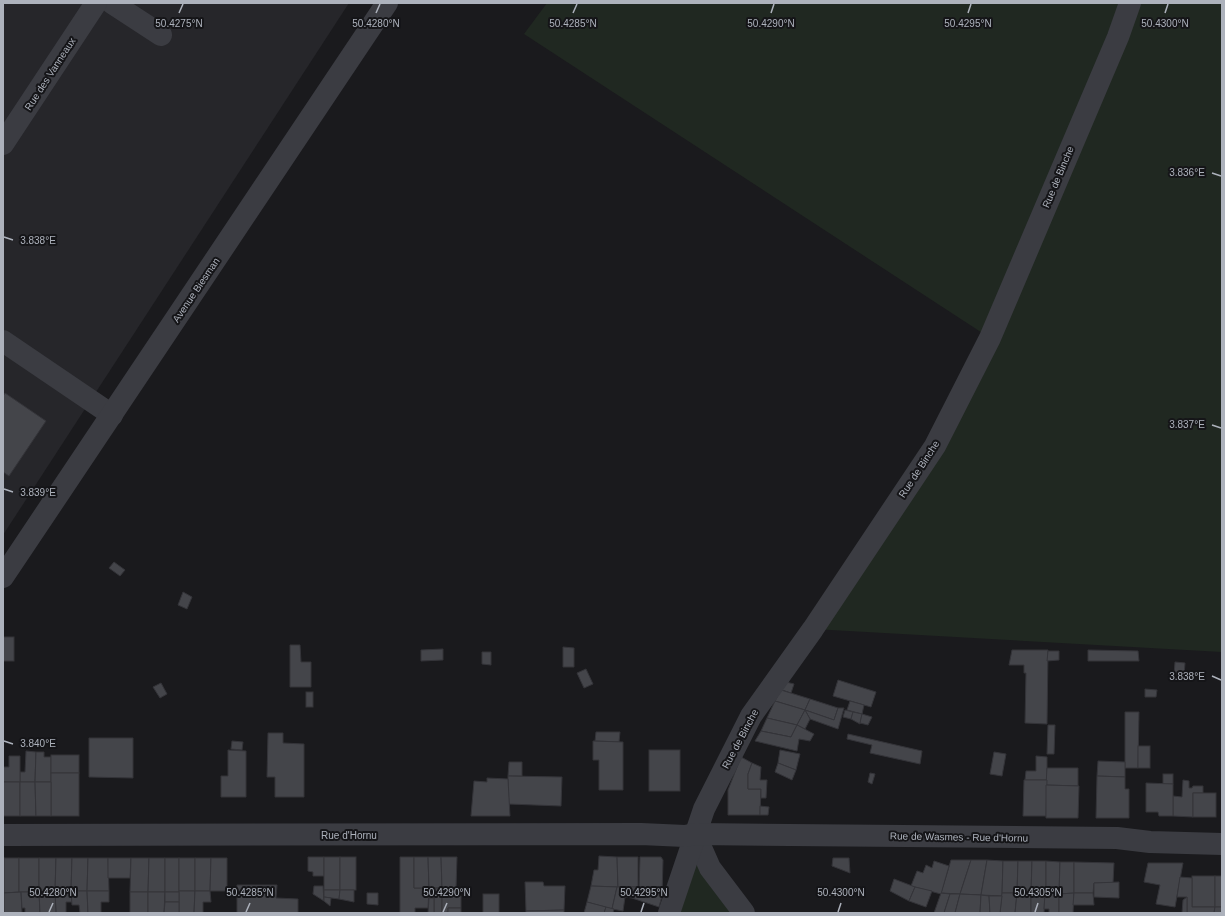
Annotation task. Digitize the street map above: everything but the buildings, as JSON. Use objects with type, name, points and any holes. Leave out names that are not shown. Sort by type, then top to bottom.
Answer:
[{"type":"street","name":"Rue des Vanneaux","points":[[3,144],[96,3]]},
{"type":"street","points":[[112,3],[161,35]]},
{"type":"street","name":"Avenue Biesman","points":[[3,577],[387,3]]},
{"type":"street","name":"Rue de Binche","points":[[669,913],[704,809],[751,716],[826,610],[938,439],[990,338],[1118,36],[1130,3]]},
{"type":"street","points":[[3,341],[112,415]]},
{"type":"street","name":"Rue d'Hornu","points":[[3,835],[640,834],[685,836],[695,834]]},
{"type":"street","points":[[695,834],[710,868],[744,913]]},
{"type":"street","name":"Rue de Wasmes - Rue d'Hornu","points":[[695,834],[1117,838],[1150,842],[1222,844]]},
{"type":"shaded area","points":[[3,3],[349,3],[3,535]]},
{"type":"shaded area","points":[[547,3],[1222,3],[1222,652],[813,629],[990,338],[524,34]]},
{"type":"shaded area","points":[[695,834],[744,913],[669,913]]}]
